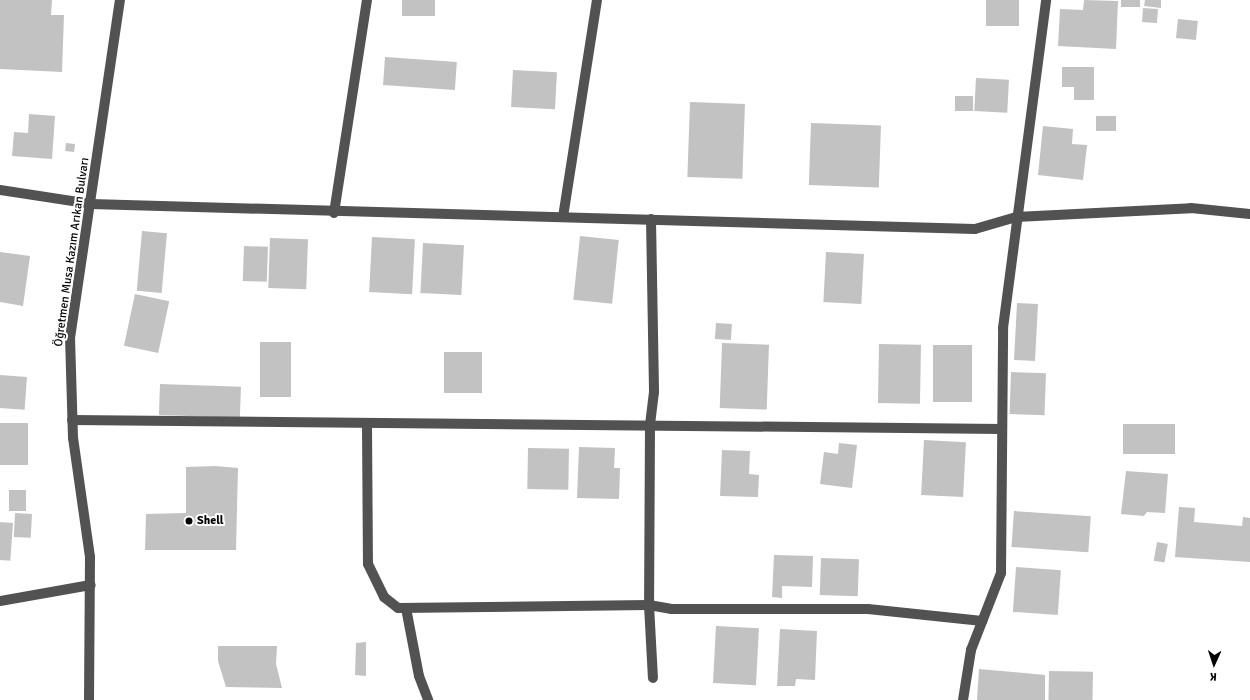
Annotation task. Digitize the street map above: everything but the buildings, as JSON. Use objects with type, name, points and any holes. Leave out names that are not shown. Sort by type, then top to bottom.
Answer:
[{"type":"street","name":"Öğretmen Musa Kazım Arıkan Bulvarı","points":[[88,700],[91,585],[72,420],[70,338],[120,0]]},
{"type":"street","points":[[334,213],[367,0]]},
{"type":"street","points":[[563,217],[598,0]]},
{"type":"street","points":[[963,700],[971,650],[1001,573],[1003,328],[1016,217],[1046,0]]},
{"type":"street","points":[[0,190],[91,204],[334,213],[651,219],[975,229],[1016,217],[1191,208],[1250,214]]},
{"type":"street","points":[[651,219],[654,392],[650,425],[649,605],[653,678]]},
{"type":"street","points":[[72,420],[367,426],[650,425],[1002,429]]},
{"type":"street","points":[[367,426],[368,564],[384,597],[398,608],[649,605],[672,609],[868,609],[982,621]]},
{"type":"street","points":[[0,600],[91,585]]},
{"type":"street","points":[[406,608],[419,676],[428,700]]},
{"type":"place","name":"Shell","points":[[189,521]]}]
